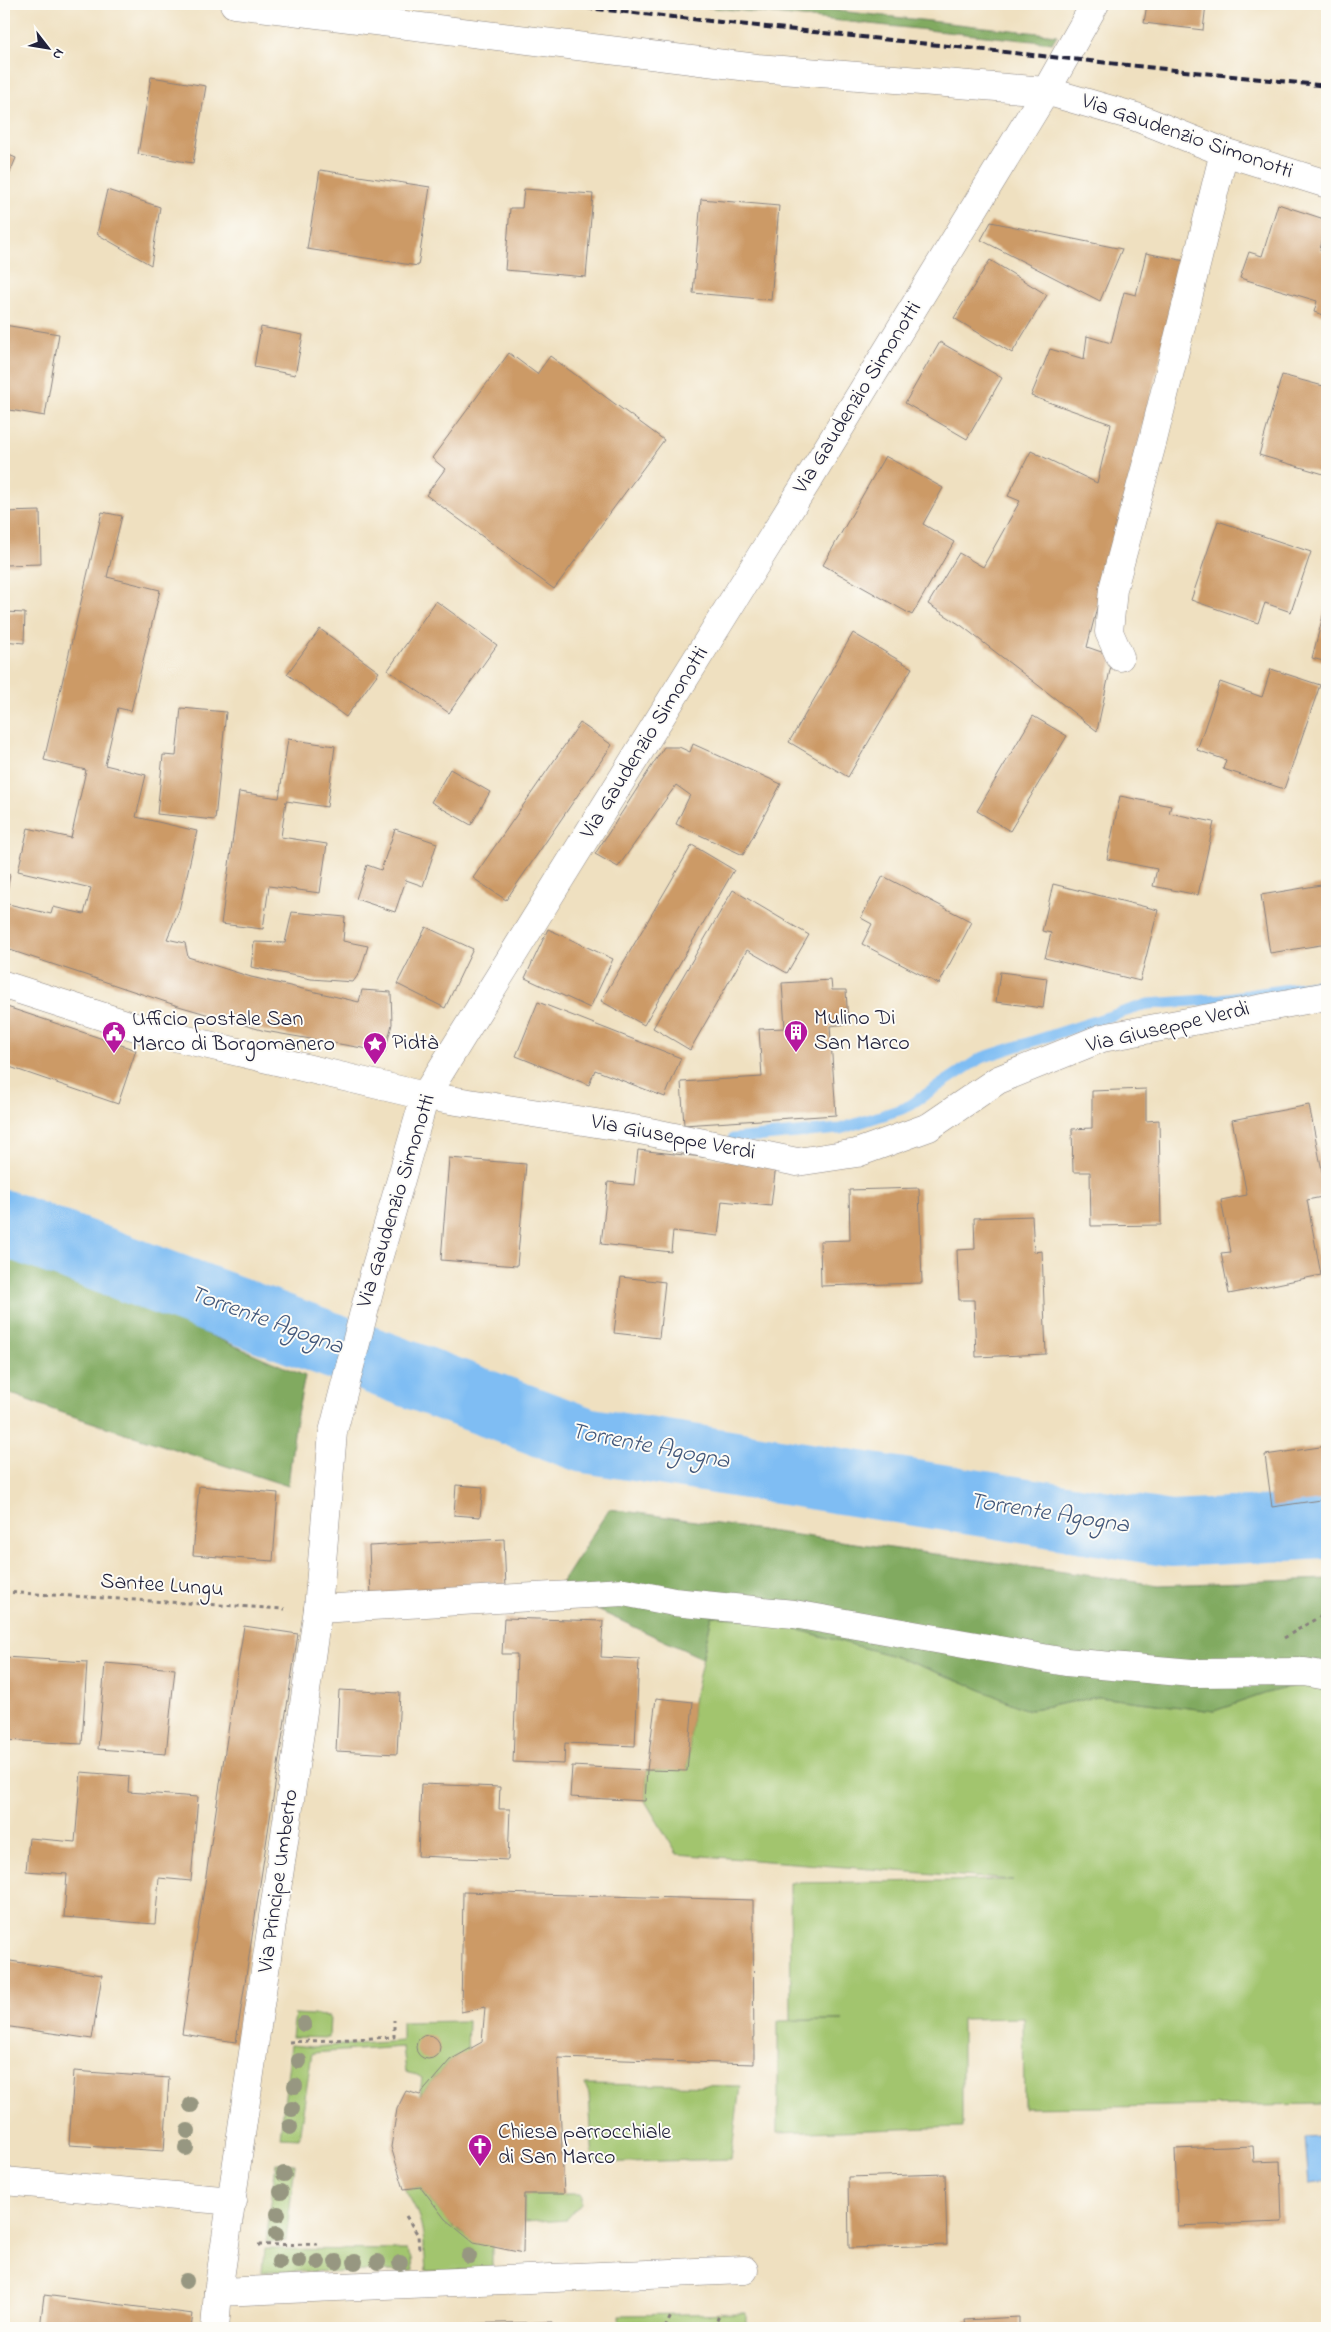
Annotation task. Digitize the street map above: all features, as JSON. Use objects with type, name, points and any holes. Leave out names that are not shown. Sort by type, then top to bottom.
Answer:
[{"type":"street","points":[[234,4],[757,68],[1046,91]]},
{"type":"street","name":"Via Gaudenzio Simonotti","points":[[333,1432],[374,1273],[425,1096],[798,497],[1046,91],[1095,4]]},
{"type":"street","name":"Via Gaudenzio Simonotti","points":[[1046,91],[1136,117],[1224,152],[1327,184]]},
{"type":"street","points":[[1120,657],[1109,632],[1113,589],[1153,440],[1224,152]]},
{"type":"street","name":"Via Giuseppe Verdi","points":[[4,985],[145,1030],[425,1096],[640,1130],[797,1162],[857,1153],[929,1127],[998,1080],[1102,1038],[1327,996]]},
{"type":"street","name":"Via Principe Umberto","points":[[215,2328],[218,2292],[233,2201],[318,1609],[333,1432]]},
{"type":"street","points":[[318,1609],[624,1592],[674,1602],[794,1614],[1066,1662],[1192,1673],[1305,1672],[1327,1676]]},
{"type":"street","points":[[4,2181],[233,2201]]},
{"type":"street","points":[[218,2292],[744,2270]]},
{"type":"path","name":"Santee Lungu","points":[[4,1592],[259,1609],[318,1609]]},
{"type":"path","points":[[284,2042],[394,2037],[394,2020]]},
{"type":"path","points":[[258,2245],[319,2244]]},
{"type":"path","points":[[714,2328],[720,2313]]},
{"type":"path","points":[[666,2328],[672,2314]]},
{"type":"green space","points":[[677,4],[776,4],[1057,35],[1052,43]]},
{"type":"green space","points":[[4,1246],[305,1376],[295,1425],[288,1486],[54,1410],[4,1391]]},
{"type":"green space","points":[[609,1509],[1158,1585],[1327,1579],[1327,1677],[1267,1693],[1214,1711],[1098,1697],[1027,1710],[961,1681],[890,1655],[767,1621],[712,1616],[702,1658],[556,1591]]},
{"type":"green space","points":[[712,1616],[767,1621],[890,1655],[961,1681],[1027,1710],[1098,1697],[1214,1711],[1267,1693],[1327,1677],[1327,2104],[1024,2108],[1023,2018],[962,2019],[962,2127],[778,2133],[778,2021],[843,2020],[791,2020],[790,1883],[1013,1880],[677,1854],[645,1801],[647,1770],[687,1770],[693,1702]]},
{"type":"green space","points":[[295,2014],[330,2016],[329,2038],[292,2037]]},
{"type":"green space","points":[[468,2021],[467,2052],[450,2060],[420,2095],[422,2078],[406,2072],[403,2047],[312,2053],[299,2138],[280,2137],[291,2045],[312,2047],[402,2041],[402,2022]]},
{"type":"green space","points":[[585,2084],[740,2086],[731,2159],[593,2163],[589,2094]]},
{"type":"green space","points":[[276,2163],[295,2164],[286,2241],[266,2242]]},
{"type":"green space","points":[[421,2187],[443,2216],[460,2232],[480,2243],[492,2246],[492,2269],[426,2271],[422,2228],[416,2210],[404,2189]]},
{"type":"green space","points":[[524,2194],[581,2194],[581,2203],[567,2219],[524,2222]]},
{"type":"green space","points":[[264,2249],[407,2250],[412,2258],[413,2271],[262,2272]]},
{"type":"green space","points":[[746,2313],[746,2328],[620,2328],[619,2315]]},
{"type":"water","points":[[1323,2137],[1327,2182],[1309,2184],[1305,2138]]},
{"type":"building","points":[[1147,4],[1206,4],[1203,30],[1144,23]]},
{"type":"building","points":[[151,77],[206,86],[193,163],[138,154]]},
{"type":"building","points":[[4,153],[16,158],[4,187]]},
{"type":"building","points":[[320,170],[430,187],[418,266],[307,249]]},
{"type":"building","points":[[524,189],[593,194],[586,277],[505,270],[510,208],[522,208]]},
{"type":"building","points":[[107,190],[160,207],[151,265],[97,234]]},
{"type":"building","points":[[701,199],[779,206],[771,300],[693,293]]},
{"type":"building","points":[[1278,204],[1327,220],[1320,250],[1327,252],[1327,316],[1314,312],[1317,301],[1240,278],[1249,252],[1262,256]]},
{"type":"building","points":[[991,222],[1122,249],[1100,301],[981,240]]},
{"type":"building","points":[[1146,253],[1185,261],[1087,647],[1113,656],[1097,731],[962,626],[928,604],[959,553],[983,567],[1020,501],[1008,496],[1031,451],[1097,483],[1111,424],[1031,396],[1050,349],[1084,359],[1087,336],[1111,343],[1124,292],[1136,295]]},
{"type":"building","points":[[990,260],[1047,295],[1012,353],[954,318]]},
{"type":"building","points":[[4,325],[59,334],[45,416],[4,409]]},
{"type":"building","points":[[261,327],[303,335],[295,375],[254,367]]},
{"type":"building","points":[[940,342],[1002,378],[967,439],[905,403]]},
{"type":"building","points":[[509,353],[537,374],[550,356],[664,440],[554,589],[426,495],[445,469],[432,458]]},
{"type":"building","points":[[1282,375],[1327,387],[1327,475],[1259,455]]},
{"type":"building","points":[[885,456],[943,488],[923,524],[954,542],[912,615],[823,565]]},
{"type":"building","points":[[40,511],[41,564],[5,565],[4,512]]},
{"type":"building","points":[[102,512],[122,516],[107,577],[160,590],[131,711],[118,708],[105,765],[146,775],[136,817],[197,831],[179,910],[167,939],[185,943],[188,957],[251,977],[359,1002],[362,990],[391,992],[392,1024],[385,1052],[265,1031],[175,1005],[4,948],[4,903],[51,914],[53,907],[84,914],[91,888],[18,871],[28,828],[71,838],[86,770],[44,760]]},
{"type":"building","points":[[1218,521],[1311,552],[1291,612],[1265,603],[1258,623],[1191,600]]},
{"type":"building","points":[[436,601],[497,645],[449,713],[388,670]]},
{"type":"building","points":[[1327,601],[1327,662],[1312,658]]},
{"type":"building","points":[[4,612],[25,613],[24,643],[4,641]]},
{"type":"building","points":[[320,629],[379,672],[346,717],[287,674]]},
{"type":"building","points":[[853,633],[912,668],[848,777],[789,742]]},
{"type":"building","points":[[1271,669],[1320,685],[1284,789],[1223,769],[1226,760],[1197,750],[1220,682],[1262,697]]},
{"type":"building","points":[[181,708],[226,712],[215,820],[157,814],[163,755],[176,756]]},
{"type":"building","points":[[1033,716],[1067,736],[1010,831],[977,811]]},
{"type":"building","points":[[580,723],[612,745],[506,900],[473,878]]},
{"type":"building","points":[[288,739],[335,746],[327,807],[286,801],[281,837],[327,844],[320,893],[269,886],[263,929],[221,924],[239,792],[279,798]]},
{"type":"building","points":[[693,744],[781,784],[743,855],[676,824],[690,795],[676,785],[618,867],[595,854],[664,747],[679,747],[690,752]]},
{"type":"building","points":[[450,769],[490,792],[471,825],[431,802]]},
{"type":"building","points":[[1120,796],[1171,806],[1169,813],[1214,822],[1198,895],[1153,886],[1157,869],[1107,859]]},
{"type":"building","points":[[395,829],[437,843],[423,886],[406,880],[395,912],[356,899],[367,865],[381,870]]},
{"type":"building","points":[[692,845],[734,870],[644,1025],[601,1001]]},
{"type":"building","points":[[4,873],[10,875],[5,901],[4,901]]},
{"type":"building","points":[[883,876],[972,922],[939,984],[862,944],[872,924],[861,918]]},
{"type":"building","points":[[1053,884],[1158,910],[1140,981],[1045,958],[1051,933],[1042,931]]},
{"type":"building","points":[[1327,884],[1327,944],[1270,953],[1261,895]]},
{"type":"building","points":[[733,890],[809,935],[787,973],[747,950],[690,1050],[653,1028]]},
{"type":"building","points":[[292,912],[345,917],[343,941],[368,946],[360,972],[353,982],[311,979],[251,967],[254,942],[285,943]]},
{"type":"building","points":[[426,927],[473,949],[445,1008],[397,984]]},
{"type":"building","points":[[548,929],[613,959],[590,1008],[525,978]]},
{"type":"building","points":[[1000,972],[1047,978],[1043,1008],[996,1002]]},
{"type":"building","name":"Mulino Di San Marco","points":[[831,980],[832,990],[846,990],[848,1024],[830,1026],[836,1115],[684,1125],[681,1082],[762,1077],[759,1029],[785,1028],[782,983]]},
{"type":"building","points":[[538,1002],[681,1058],[665,1097],[595,1070],[589,1085],[516,1056]]},
{"type":"building","points":[[4,1006],[136,1050],[118,1104],[4,1065]]},
{"type":"building","points":[[1146,1089],[1146,1121],[1159,1120],[1161,1225],[1091,1226],[1090,1172],[1073,1172],[1072,1129],[1092,1128],[1092,1091]]},
{"type":"building","points":[[1309,1105],[1327,1196],[1307,1200],[1321,1275],[1229,1294],[1221,1253],[1231,1252],[1221,1200],[1247,1195],[1232,1120]]},
{"type":"building","points":[[638,1150],[776,1165],[771,1206],[722,1201],[718,1236],[673,1231],[671,1252],[601,1244],[608,1182],[634,1185]]},
{"type":"building","points":[[449,1158],[526,1164],[517,1266],[441,1260]]},
{"type":"building","points":[[919,1188],[922,1283],[821,1286],[820,1241],[850,1240],[849,1190]]},
{"type":"building","points":[[1032,1216],[1034,1252],[1042,1251],[1046,1354],[976,1357],[974,1300],[959,1300],[957,1250],[975,1249],[974,1218]]},
{"type":"building","points":[[621,1277],[665,1282],[659,1338],[614,1333]]},
{"type":"building","points":[[1327,1446],[1327,1499],[1272,1507],[1265,1455]]},
{"type":"building","points":[[456,1485],[483,1487],[480,1517],[454,1515]]},
{"type":"building","points":[[199,1486],[278,1493],[273,1561],[193,1555]]},
{"type":"building","points":[[504,1539],[506,1588],[371,1596],[369,1546]]},
{"type":"building","points":[[504,1618],[603,1621],[601,1657],[639,1659],[635,1746],[565,1743],[564,1764],[513,1762],[517,1654],[502,1654]]},
{"type":"building","points":[[244,1626],[298,1634],[236,2042],[182,2034]]},
{"type":"building","points":[[4,1657],[87,1662],[82,1744],[4,1740]]},
{"type":"building","points":[[105,1663],[175,1669],[166,1754],[98,1749]]},
{"type":"building","points":[[339,1690],[400,1693],[397,1754],[336,1751]]},
{"type":"building","points":[[656,1698],[693,1702],[687,1771],[647,1770]]},
{"type":"building","points":[[572,1766],[647,1770],[645,1801],[570,1797]]},
{"type":"building","points":[[81,1772],[129,1776],[128,1792],[198,1797],[191,1881],[159,1878],[155,1924],[64,1917],[67,1874],[26,1871],[29,1838],[75,1842]]},
{"type":"building","points":[[421,1784],[500,1787],[499,1809],[510,1809],[508,1860],[418,1856]]},
{"type":"building","points":[[463,1892],[753,1900],[754,2064],[558,2058],[564,2194],[524,2194],[523,2253],[474,2243],[445,2219],[421,2187],[404,2189],[391,2147],[397,2109],[406,2091],[420,2095],[450,2060],[482,2042],[485,2007],[461,2012]]},
{"type":"building","points":[[4,1960],[102,1975],[92,2039],[4,2026]]},
{"type":"building","points":[[428,2035],[433,2036],[439,2042],[439,2052],[433,2058],[428,2059],[423,2058],[417,2052],[416,2047],[417,2042],[423,2036]]},
{"type":"building","points":[[74,2071],[169,2078],[164,2151],[69,2145]]},
{"type":"building","points":[[1253,2146],[1254,2162],[1280,2161],[1282,2222],[1178,2226],[1175,2149]]},
{"type":"building","points":[[945,2174],[947,2245],[849,2248],[848,2177]]},
{"type":"building","points":[[44,2295],[193,2314],[191,2328],[40,2328]]},
{"type":"building","points":[[1019,2317],[1019,2328],[966,2328],[965,2320]]},
{"type":"building","points":[[552,2322],[552,2328],[444,2328],[444,2324]]},
{"type":"waterway","points":[[733,1139],[840,1129],[905,1108],[981,1058],[1148,1004],[1221,999],[1316,985]]},
{"type":"waterway","name":"Torrente Agogna","points":[[4,1223],[585,1440],[1171,1534],[1327,1526]]},
{"type":"railway","points":[[549,4],[1327,86]]},
{"type":"place","name":"Mulino Di San Marco","points":[[796,1053]]},
{"type":"place","name":"Ufficio postale San Marco di Borgomanero","points":[[114,1054]]},
{"type":"place","name":"Pidtà","points":[[375,1065]]},
{"type":"place","name":"Chiesa parrocchiale di San Marco","points":[[480,2167]]}]
